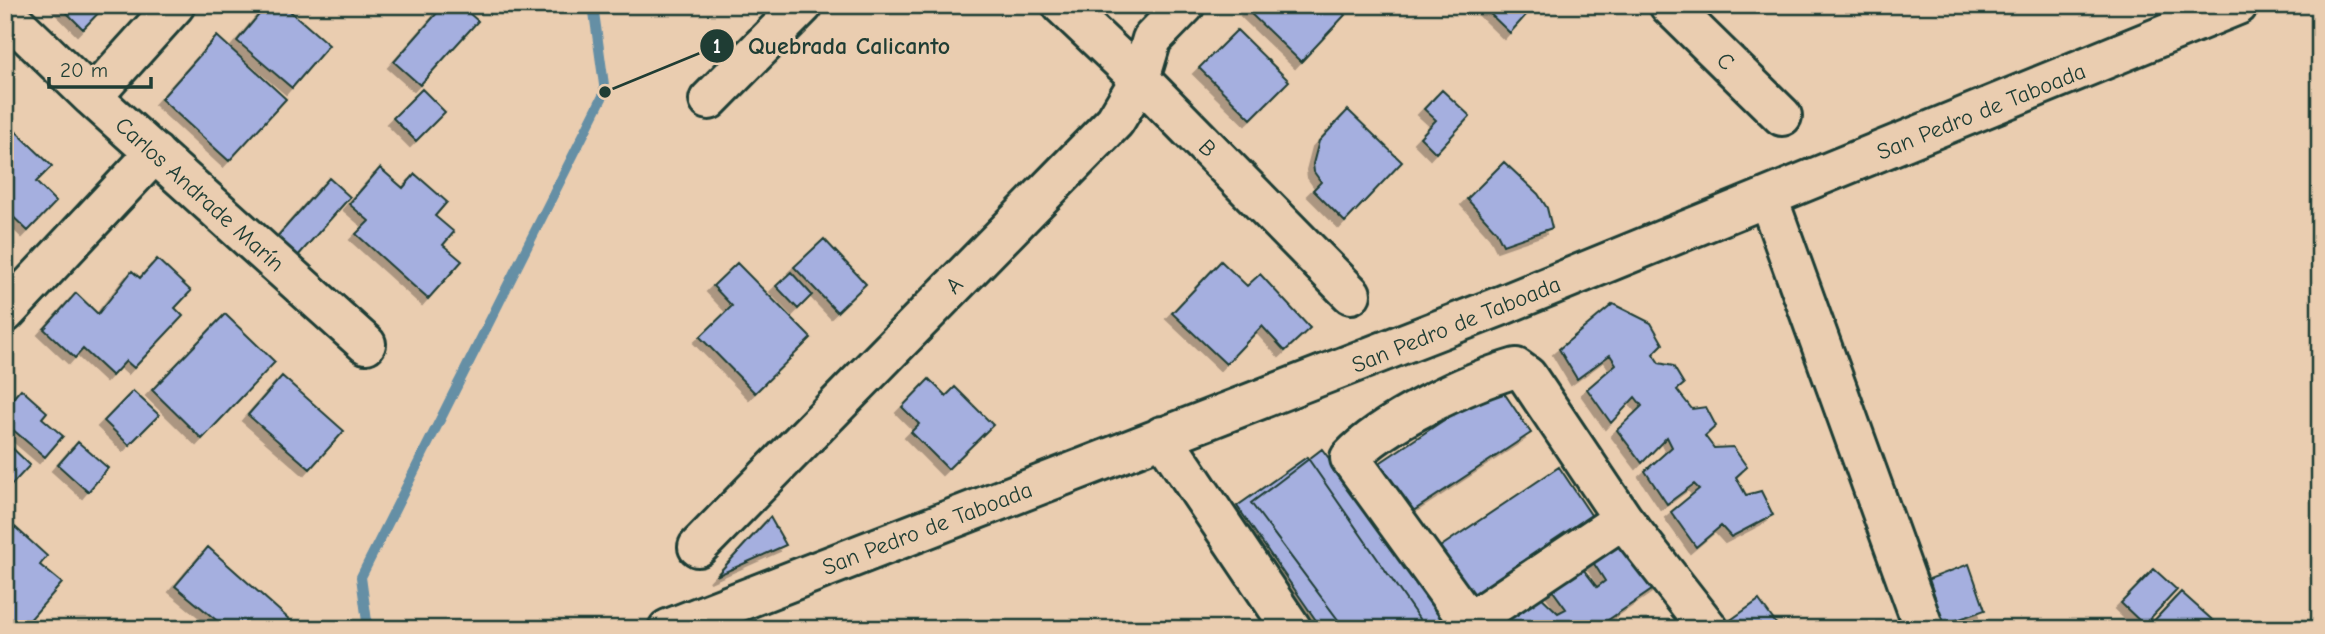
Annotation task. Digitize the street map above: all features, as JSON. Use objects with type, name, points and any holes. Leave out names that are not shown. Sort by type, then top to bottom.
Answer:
[{"type":"street","points":[[92,97],[175,5]]},
{"type":"street","points":[[709,100],[803,5]]},
{"type":"street","name":"B","points":[[1062,5],[1140,79],[1351,294]]},
{"type":"street","name":"A","points":[[698,547],[1115,121],[1140,79],[1152,39],[1185,5]]},
{"type":"street","name":"C","points":[[1669,5],[1782,116]]},
{"type":"street","name":"San Pedro de Taboada","points":[[668,629],[1351,365],[2238,5]]},
{"type":"street","name":"Carlos Andrade Marín","points":[[5,13],[92,97],[366,344]]},
{"type":"street","points":[[5,313],[155,153]]},
{"type":"street","points":[[1768,198],[1923,626]]},
{"type":"street","points":[[1623,519],[1471,625],[1350,458],[1375,434],[1491,375],[1516,368],[1527,376],[1623,519],[1708,628]]},
{"type":"street","points":[[1162,436],[1292,629]]},
{"type":"building","points":[[59,5],[106,5],[83,29]]},
{"type":"building","points":[[267,5],[283,5],[329,45],[292,88],[237,41]]},
{"type":"building","points":[[444,5],[460,5],[478,21],[420,85],[394,62]]},
{"type":"building","points":[[1252,5],[1335,5],[1345,15],[1301,62],[1247,10]]},
{"type":"building","points":[[1481,5],[1535,5],[1510,33]]},
{"type":"building","points":[[1237,30],[1289,81],[1251,119],[1199,68]]},
{"type":"building","points":[[217,36],[286,99],[229,161],[161,99]]},
{"type":"building","points":[[422,89],[445,112],[416,141],[393,118]]},
{"type":"building","points":[[1442,90],[1470,116],[1436,153],[1420,137],[1436,120],[1424,109]]},
{"type":"building","points":[[1348,110],[1402,162],[1345,222],[1313,190],[1321,182],[1314,172],[1313,164],[1319,141]]},
{"type":"building","points":[[5,121],[52,166],[36,182],[56,202],[28,231],[5,209]]},
{"type":"building","points":[[1504,162],[1538,194],[1547,208],[1552,228],[1503,245],[1496,231],[1467,199]]},
{"type":"building","points":[[380,168],[403,188],[415,174],[447,202],[435,216],[454,232],[443,245],[462,261],[428,299],[356,234],[369,221],[349,204]]},
{"type":"building","points":[[329,178],[350,197],[297,257],[276,238]]},
{"type":"building","points":[[824,239],[866,284],[837,312],[794,267]]},
{"type":"building","points":[[157,259],[191,291],[175,308],[183,316],[134,368],[126,361],[112,376],[83,349],[75,358],[44,329],[76,293],[98,314],[132,271],[140,278]]},
{"type":"building","points":[[1221,261],[1247,286],[1260,274],[1310,328],[1285,351],[1262,326],[1226,364],[1172,313]]},
{"type":"building","points":[[737,263],[811,338],[755,393],[700,337],[732,306],[713,286]]},
{"type":"building","points":[[791,272],[812,295],[798,309],[776,286]]},
{"type":"building","points":[[1613,304],[1651,323],[1663,344],[1653,354],[1659,363],[1673,366],[1684,384],[1677,390],[1692,409],[1706,407],[1716,426],[1705,436],[1714,448],[1733,447],[1747,467],[1736,477],[1746,495],[1761,491],[1773,515],[1731,537],[1721,526],[1696,547],[1671,512],[1699,489],[1694,484],[1667,504],[1645,471],[1672,447],[1667,437],[1642,463],[1617,430],[1642,406],[1635,397],[1611,423],[1587,389],[1616,364],[1610,355],[1577,379],[1559,349]]},
{"type":"building","points":[[225,314],[275,362],[202,439],[152,390]]},
{"type":"building","points":[[282,376],[344,431],[310,469],[248,415]]},
{"type":"building","points":[[929,379],[946,396],[955,387],[993,425],[948,469],[911,432],[919,424],[902,407]]},
{"type":"building","points":[[1498,384],[1531,433],[1407,515],[1375,466]]},
{"type":"building","points":[[21,389],[47,412],[42,418],[63,436],[45,457],[5,423],[5,407]]},
{"type":"building","points":[[133,391],[159,415],[129,445],[104,421]]},
{"type":"building","points":[[5,441],[30,465],[5,492]]},
{"type":"building","points":[[78,442],[108,468],[88,492],[58,465]]},
{"type":"building","points":[[1322,449],[1455,629],[1345,629],[1251,503]]},
{"type":"building","points":[[1307,457],[1426,629],[1322,629],[1237,506]]},
{"type":"building","points":[[1559,467],[1595,521],[1468,608],[1431,553]]},
{"type":"building","points":[[770,517],[786,545],[716,576]]},
{"type":"building","points":[[15,527],[47,556],[40,565],[62,583],[22,629],[5,618],[5,538]]},
{"type":"building","points":[[1614,533],[1662,583],[1595,629],[1516,629],[1504,609],[1536,592],[1558,613],[1566,609],[1548,584],[1580,565],[1597,587],[1605,581],[1589,556]]},
{"type":"building","points":[[208,547],[300,629],[227,629],[175,586]]},
{"type":"building","points":[[1969,564],[1985,610],[1940,626],[1930,599],[1935,597],[1929,579]]},
{"type":"building","points":[[2154,569],[2177,590],[2144,625],[2121,603]]},
{"type":"building","points":[[2181,592],[2219,626],[2217,629],[2152,629],[2149,626]]},
{"type":"building","points":[[1759,600],[1777,625],[1775,629],[1718,629]]},
{"type":"waterway","points":[[368,629],[361,577],[605,92],[593,5]]},
{"type":"place","name":"Quebrada Calicanto","points":[[605,92]]}]
